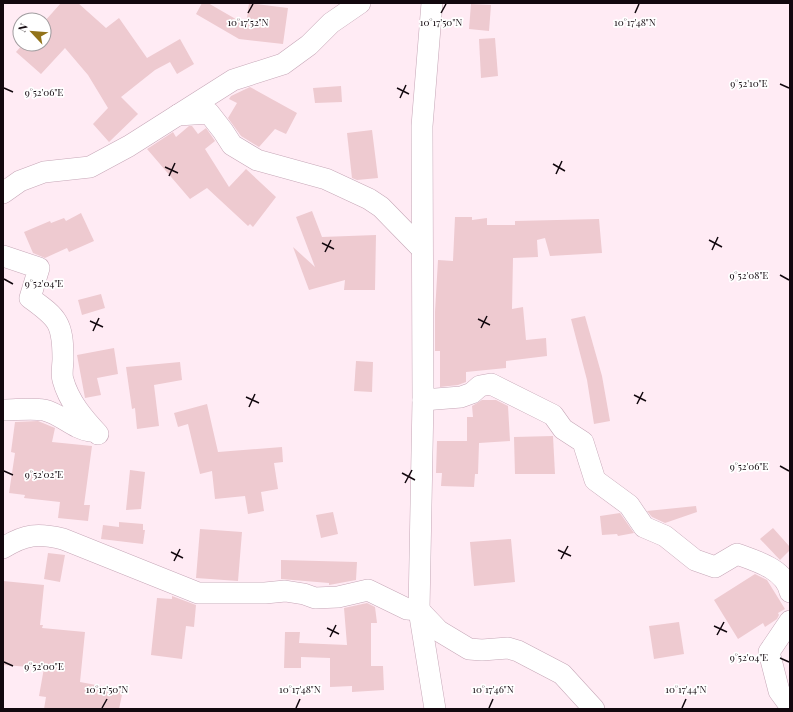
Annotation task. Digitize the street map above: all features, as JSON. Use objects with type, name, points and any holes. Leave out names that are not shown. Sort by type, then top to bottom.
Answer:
[{"type":"street","points":[[3,193],[20,181],[44,172],[90,167],[129,146],[174,116],[233,80],[283,64],[309,45],[331,23],[360,3]]},
{"type":"street","points":[[432,3],[422,126],[421,248],[423,400],[419,610],[435,709]]},
{"type":"street","points":[[174,116],[209,113],[232,146],[257,160],[326,179],[369,199],[381,207],[421,248]]},
{"type":"street","points":[[3,256],[40,268],[30,298],[51,314],[60,326],[63,342],[63,380],[79,414],[98,434],[82,430],[68,421],[44,410],[3,410]]},
{"type":"street","points":[[423,400],[461,398],[480,386],[491,384],[504,388],[553,415],[563,429],[583,442],[595,480],[629,505],[644,527],[665,536],[695,560],[715,567],[737,554],[769,566],[788,585],[790,592]]},
{"type":"street","points":[[3,548],[28,536],[44,535],[63,539],[198,593],[265,593],[285,591],[304,594],[314,598],[338,598],[368,590],[407,609],[419,610],[439,631],[469,649],[482,650],[508,648],[518,651],[562,674],[594,709]]},
{"type":"street","points":[[790,621],[769,652],[780,691],[790,706]]},
{"type":"building","points":[[61,3],[78,3],[106,28],[119,18],[147,58],[180,39],[194,64],[177,74],[170,62],[155,70],[121,97],[138,114],[109,142],[93,124],[108,108],[88,75],[65,48],[41,74],[16,52],[52,52],[52,13]]},
{"type":"building","points":[[202,3],[208,3],[246,25],[249,3],[288,8],[283,44],[239,39],[196,14]]},
{"type":"building","points":[[471,4],[491,5],[489,31],[469,29]]},
{"type":"building","points":[[495,38],[498,76],[481,78],[479,39]]},
{"type":"building","points":[[341,86],[342,102],[315,103],[313,88]]},
{"type":"building","points":[[250,87],[297,113],[286,134],[275,129],[259,147],[241,136],[228,118],[237,103],[229,99],[231,96]]},
{"type":"building","points":[[189,126],[192,126],[198,134],[206,128],[215,141],[205,149],[229,187],[246,169],[276,197],[253,227],[250,224],[248,226],[207,188],[190,199],[147,149],[173,132],[176,137]]},
{"type":"building","points":[[372,130],[378,178],[357,180],[352,178],[347,133]]},
{"type":"building","points":[[312,211],[322,237],[376,235],[375,290],[344,290],[345,280],[309,290],[293,247],[315,267],[296,217]]},
{"type":"building","points":[[81,213],[94,241],[69,252],[67,248],[45,258],[33,253],[24,232],[50,221],[51,223],[64,218],[66,221]]},
{"type":"building","points":[[455,217],[472,217],[472,220],[487,218],[487,225],[515,225],[515,221],[599,219],[602,253],[550,256],[545,238],[537,240],[538,257],[513,258],[512,309],[523,307],[526,340],[546,338],[547,356],[506,361],[506,368],[466,372],[466,382],[458,385],[440,387],[440,351],[435,351],[435,312],[438,260],[453,261]]},
{"type":"building","points":[[101,294],[105,308],[82,315],[78,300]]},
{"type":"building","points":[[585,316],[602,376],[610,421],[594,424],[587,380],[571,319]]},
{"type":"building","points":[[114,348],[118,374],[97,378],[101,395],[85,398],[77,355]]},
{"type":"building","points":[[356,361],[373,362],[372,392],[354,391]]},
{"type":"building","points":[[180,362],[182,380],[154,385],[159,426],[137,429],[135,408],[132,409],[126,367]]},
{"type":"building","points":[[482,400],[496,400],[508,406],[510,441],[479,443],[478,474],[475,474],[474,487],[441,486],[442,473],[436,473],[437,441],[467,441],[467,417],[473,417],[472,406]]},
{"type":"building","points":[[207,404],[218,452],[282,447],[283,462],[274,463],[278,489],[261,492],[264,511],[248,514],[245,496],[215,499],[212,471],[200,474],[188,424],[178,427],[174,413]]},
{"type":"building","points":[[38,421],[55,428],[52,442],[92,446],[84,505],[90,505],[88,521],[58,518],[60,502],[24,498],[25,495],[9,493],[15,453],[11,452],[15,422]]},
{"type":"building","points":[[553,436],[555,474],[515,474],[514,437]]},
{"type":"building","points":[[130,470],[145,472],[141,509],[126,510]]},
{"type":"building","points":[[696,506],[697,512],[665,523],[652,517],[647,511]]},
{"type":"building","points":[[333,512],[338,534],[321,538],[316,515]]},
{"type":"building","points":[[620,513],[634,533],[618,536],[617,534],[602,535],[600,516]]},
{"type":"building","points":[[119,522],[143,524],[143,530],[145,530],[143,544],[101,539],[103,525],[119,527]]},
{"type":"building","points":[[773,528],[790,547],[790,550],[780,560],[760,539]]},
{"type":"building","points":[[200,529],[242,532],[238,581],[196,578]]},
{"type":"building","points":[[511,539],[515,582],[474,586],[470,542]]},
{"type":"building","points":[[48,553],[65,555],[60,582],[44,579]]},
{"type":"building","points":[[281,560],[357,562],[356,580],[329,585],[329,583],[281,579]]},
{"type":"building","points":[[755,574],[767,580],[785,609],[778,613],[779,615],[777,619],[765,627],[763,623],[738,639],[714,600]]},
{"type":"building","points":[[3,581],[44,585],[40,625],[43,625],[42,628],[85,632],[80,682],[123,690],[119,709],[44,709],[46,697],[39,696],[44,668],[3,665]]},
{"type":"building","points":[[172,596],[196,605],[194,627],[186,626],[182,659],[151,655],[157,598],[172,599]]},
{"type":"building","points":[[367,603],[375,607],[377,623],[371,623],[371,666],[383,666],[384,690],[352,692],[352,686],[330,687],[330,658],[301,657],[301,668],[284,668],[285,632],[300,632],[299,643],[347,645],[344,608]]},
{"type":"building","points":[[679,622],[684,654],[654,659],[649,626]]}]
